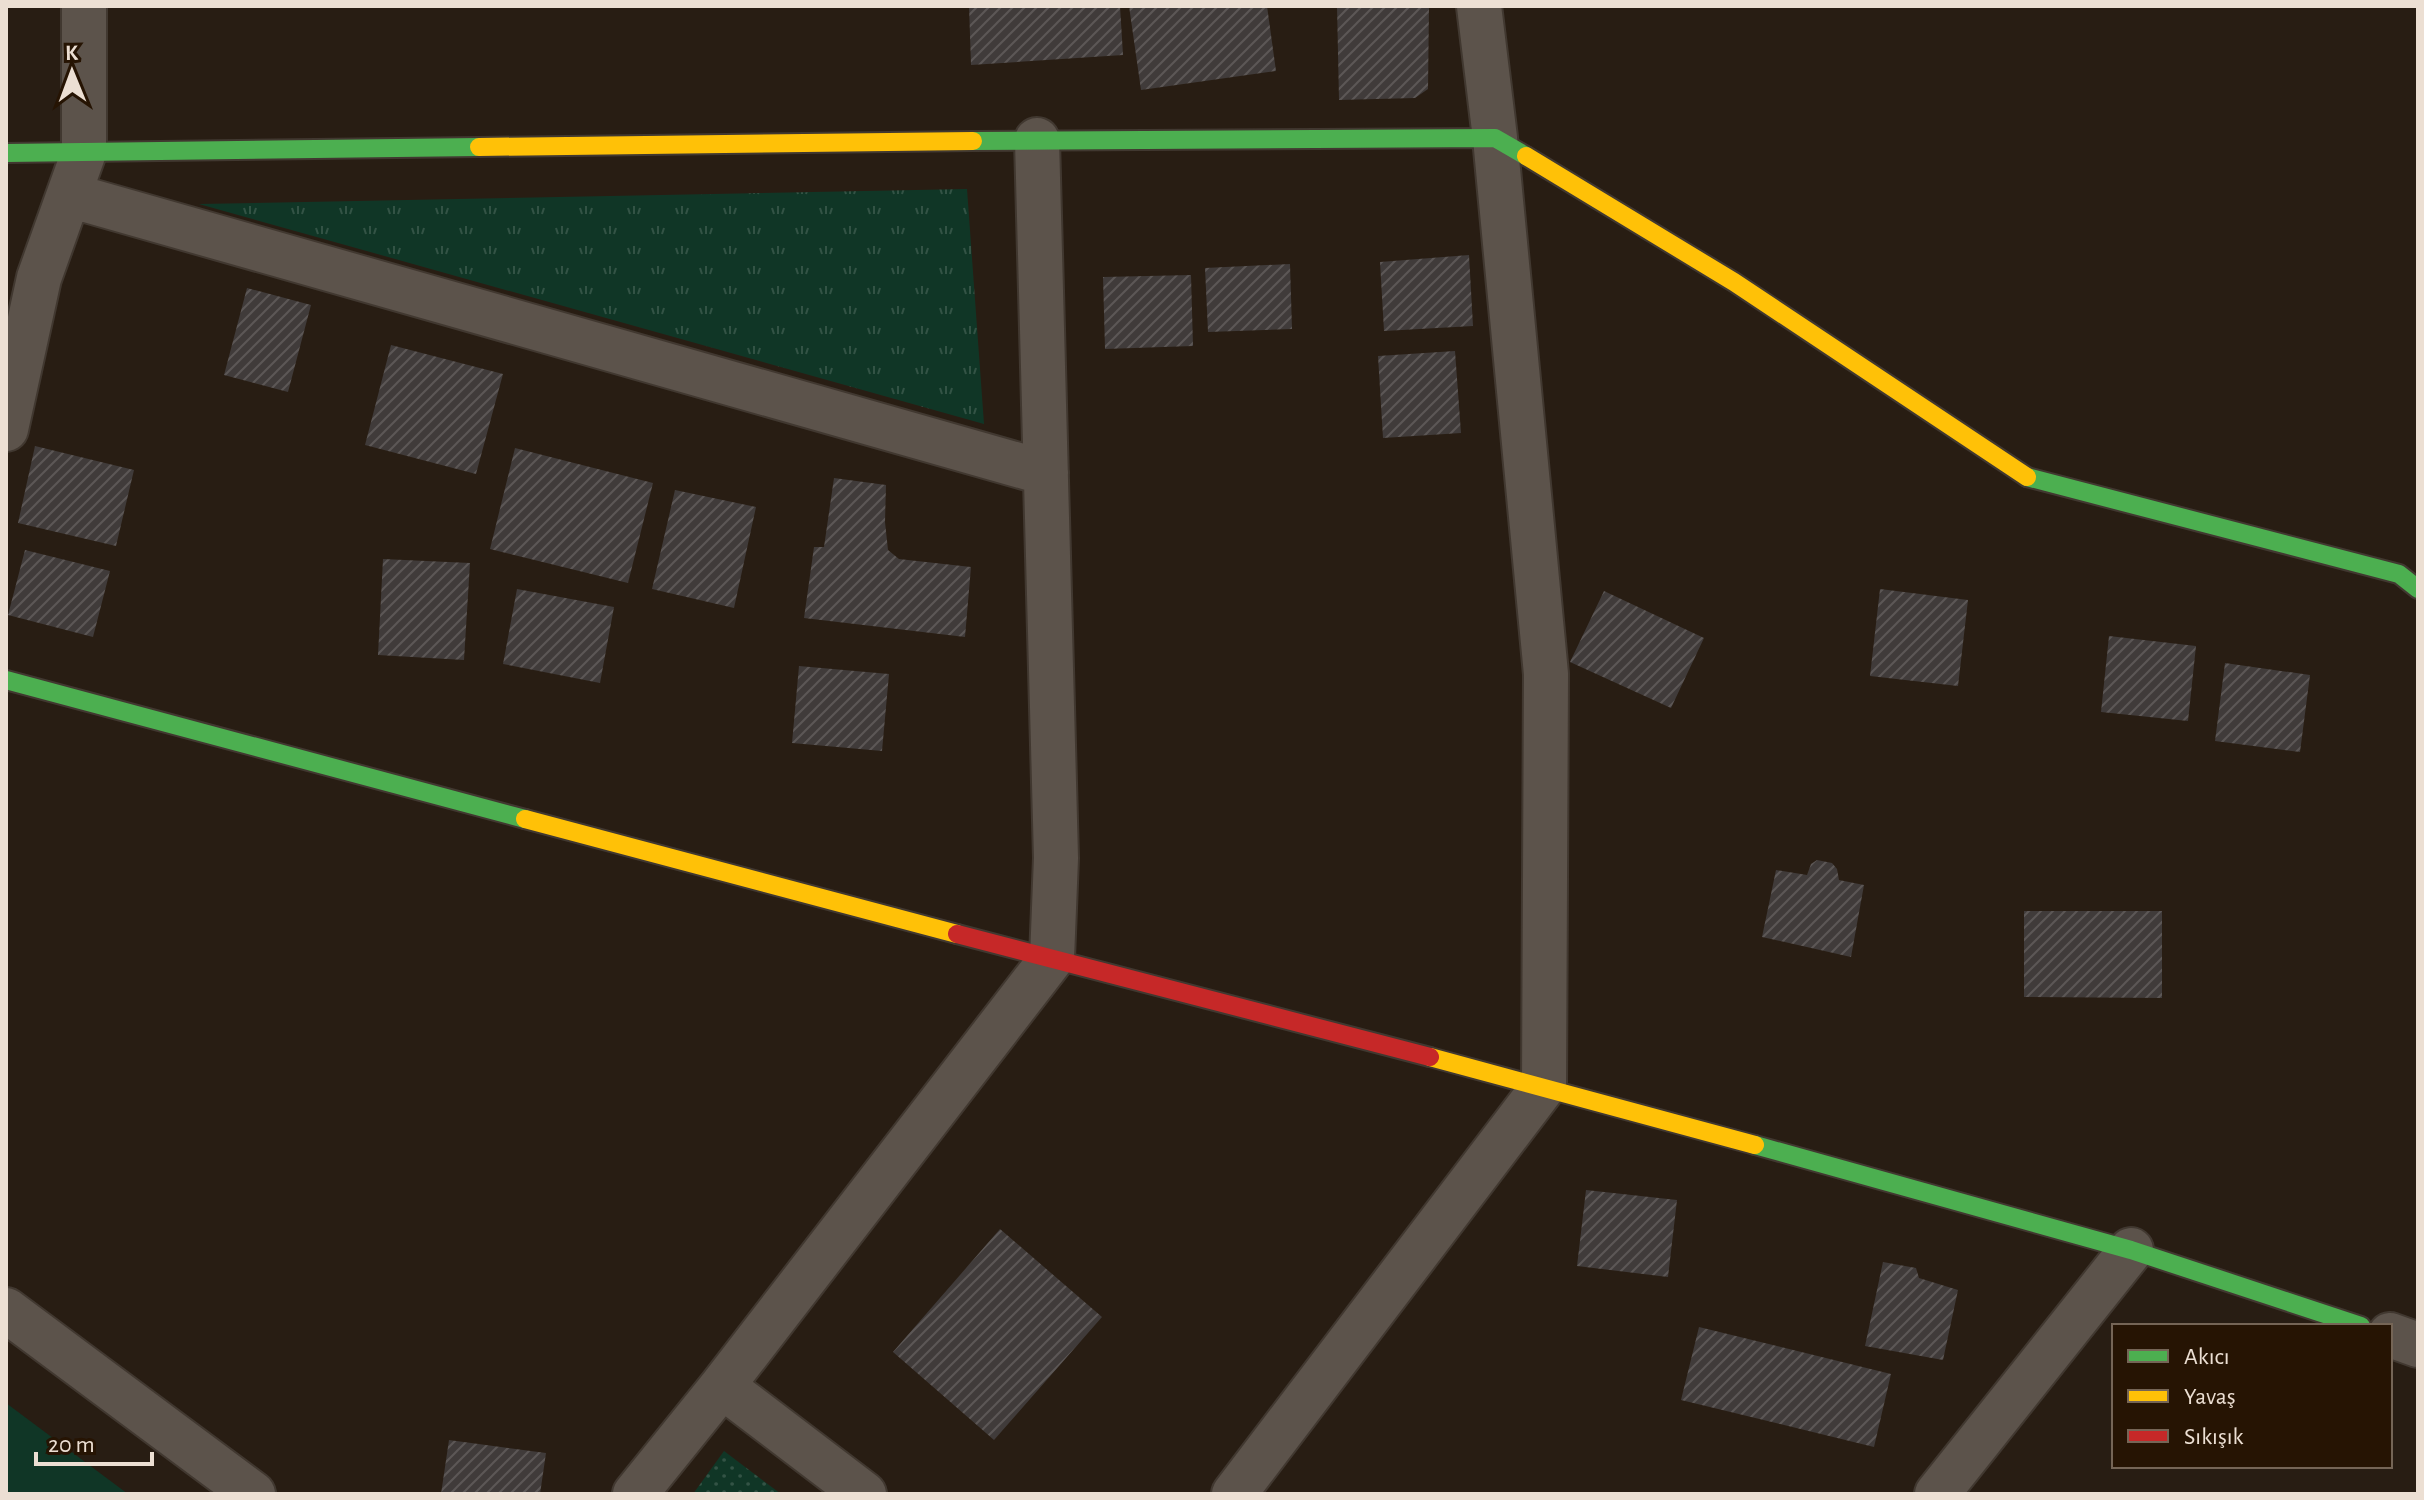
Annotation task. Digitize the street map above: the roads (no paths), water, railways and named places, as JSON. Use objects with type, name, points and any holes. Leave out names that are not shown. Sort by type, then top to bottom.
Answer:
[{"type":"street","points":[[6,429],[39,278],[84,152],[84,6]]},
{"type":"street","points":[[1234,1494],[1544,1086],[1546,674],[1495,138],[1479,6]]},
{"type":"street","points":[[6,153],[1037,140],[1495,138],[1734,282],[2030,479],[2399,574],[2418,589]]},
{"type":"street","points":[[635,1494],[1052,958],[1056,858],[1037,140]]},
{"type":"street","points":[[69,195],[1046,473]]},
{"type":"street","points":[[6,680],[1544,1086],[2131,1250],[2355,1324]]},
{"type":"street","points":[[1937,1494],[2131,1250]]},
{"type":"street","points":[[6,1310],[253,1494]]},
{"type":"street","points":[[2392,1336],[2418,1345]]},
{"type":"street","points":[[722,1386],[864,1494]]}]
